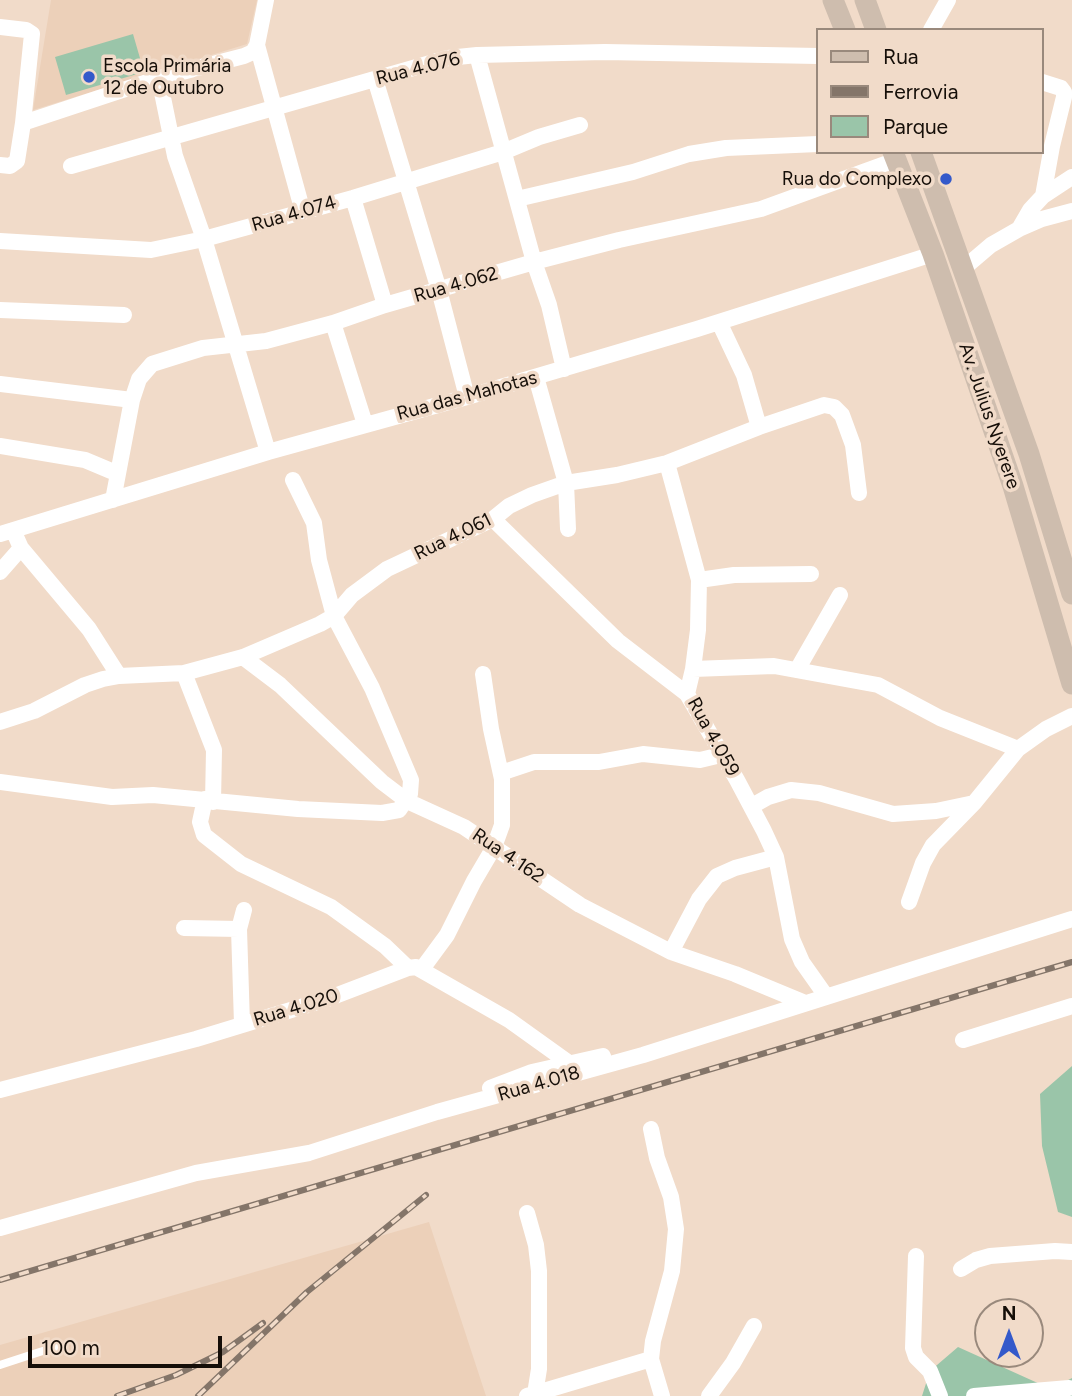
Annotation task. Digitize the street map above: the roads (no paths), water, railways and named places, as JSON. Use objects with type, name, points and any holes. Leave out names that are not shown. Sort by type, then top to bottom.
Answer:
[{"type":"main road","points":[[833,0],[844,28]]},
{"type":"main road","points":[[865,0],[875,28]]},
{"type":"main road","name":"Av. Julius Nyerere","points":[[922,154],[1037,479],[1072,594]]},
{"type":"main road","name":"Av. Julius Nyerere","points":[[895,156],[933,254],[1013,486],[1072,684]]},
{"type":"street","points":[[23,123],[159,78],[253,52],[257,45],[266,0]]},
{"type":"street","points":[[932,28],[948,0]]},
{"type":"street","points":[[0,27],[26,30],[32,34],[33,39],[17,161],[10,166],[0,165]]},
{"type":"street","points":[[257,45],[303,212]]},
{"type":"street","name":"Rua 4.076","points":[[72,166],[448,58],[605,52],[816,56]]},
{"type":"street","points":[[477,55],[534,262],[549,306],[564,369]]},
{"type":"street","points":[[159,78],[175,156],[204,239],[268,452]]},
{"type":"street","points":[[376,79],[439,290],[467,397]]},
{"type":"street","points":[[1043,196],[1064,97],[1061,88],[1044,83]]},
{"type":"street","name":"Rua 4.074","points":[[0,241],[151,250],[204,239],[353,198],[503,152],[539,137],[580,125]]},
{"type":"street","points":[[517,199],[633,172],[689,154],[726,148],[816,144]]},
{"type":"street","name":"Rua 4.062","points":[[113,500],[132,400],[139,379],[152,365],[203,348],[267,341],[534,262],[761,209],[895,156]]},
{"type":"street","points":[[1019,229],[1030,209],[1043,196],[1072,177]]},
{"type":"street","points":[[353,198],[385,306]]},
{"type":"street","points":[[964,268],[991,245],[1019,229],[1072,211]]},
{"type":"street","name":"Rua das Mahotas","points":[[6,532],[268,452],[564,369],[933,254]]},
{"type":"street","points":[[0,310],[124,315]]},
{"type":"street","points":[[719,322],[744,376],[759,427]]},
{"type":"street","points":[[333,323],[365,424]]},
{"type":"street","points":[[536,377],[566,483],[568,529]]},
{"type":"street","points":[[0,384],[132,400]]},
{"type":"street","name":"Rua 4.061","points":[[0,722],[34,711],[85,685],[119,676],[184,673],[243,657],[334,616],[352,594],[387,569],[493,519],[509,506],[566,483],[667,463],[824,405],[834,407],[842,415],[853,445],[859,493]]},
{"type":"street","points":[[0,446],[85,460],[116,473]]},
{"type":"street","name":"Rua 4.059","points":[[667,463],[699,580],[698,629],[687,694],[752,806],[776,857],[792,939],[802,962],[826,996]]},
{"type":"street","points":[[0,782],[112,797],[153,795],[298,810],[396,812],[407,801],[412,788],[408,771],[372,688],[334,616],[319,560],[314,523],[293,480]]},
{"type":"street","points":[[493,519],[618,641],[687,694]]},
{"type":"street","points":[[6,532],[89,629],[119,676]]},
{"type":"street","points":[[0,572],[21,548]]},
{"type":"street","points":[[699,580],[734,575],[811,574]]},
{"type":"street","points":[[797,670],[840,595]]},
{"type":"street","name":"Rua 4.162","points":[[243,657],[288,693],[373,774],[407,801],[464,827],[580,905],[671,953],[735,974],[805,1003]]},
{"type":"street","points":[[693,669],[774,666],[878,685],[940,718],[1018,748]]},
{"type":"street","points":[[184,673],[214,750],[209,801],[200,822],[204,835],[241,864],[331,907],[415,969],[509,1020],[569,1063]]},
{"type":"street","points":[[415,969],[447,935],[494,847],[502,825],[503,788],[482,674]]},
{"type":"street","points":[[909,902],[923,863],[933,845],[974,803],[1018,748],[1072,716]]},
{"type":"street","points":[[501,773],[534,762],[599,762],[643,754],[700,760],[721,755]]},
{"type":"street","points":[[752,806],[768,797],[791,790],[819,793],[893,814],[936,811],[974,803]]},
{"type":"street","points":[[671,953],[699,899],[717,876],[776,857]]},
{"type":"street","points":[[242,1024],[239,929],[244,910]]},
{"type":"street","name":"Rua 4.018","points":[[0,1228],[196,1174],[309,1153],[437,1112],[643,1055],[1072,919]]},
{"type":"street","points":[[184,928],[239,929]]},
{"type":"street","name":"Rua 4.020","points":[[0,1090],[196,1039],[415,969]]},
{"type":"street","points":[[963,1040],[1072,1006]]},
{"type":"street","points":[[437,1112],[508,1081],[569,1063],[614,1054],[643,1055]]},
{"type":"street","points":[[651,1129],[657,1158],[671,1197],[676,1228],[672,1271],[653,1341],[651,1360],[662,1396]]},
{"type":"street","points":[[527,1213],[536,1245],[539,1271],[539,1369],[531,1395]]},
{"type":"street","points":[[961,1269],[990,1256],[1072,1252]]},
{"type":"street","points":[[916,1256],[913,1348],[916,1357],[930,1371],[940,1396]]},
{"type":"street","points":[[709,1396],[733,1363],[754,1326]]},
{"type":"street","points":[[531,1395],[651,1360]]},
{"type":"street","points":[[974,1396],[1069,1388]]},
{"type":"lane","points":[[0,1365],[58,1346]]},
{"type":"railway","points":[[0,1280],[1072,962]]},
{"type":"railway","points":[[198,1396],[307,1292],[426,1195]]},
{"type":"railway","points":[[117,1396],[176,1375],[223,1352],[263,1323]]},
{"type":"place","name":"Escola Primária 12 de Outubro","points":[[89,77]]},
{"type":"place","name":"Rua do Complexo","points":[[946,179]]}]
